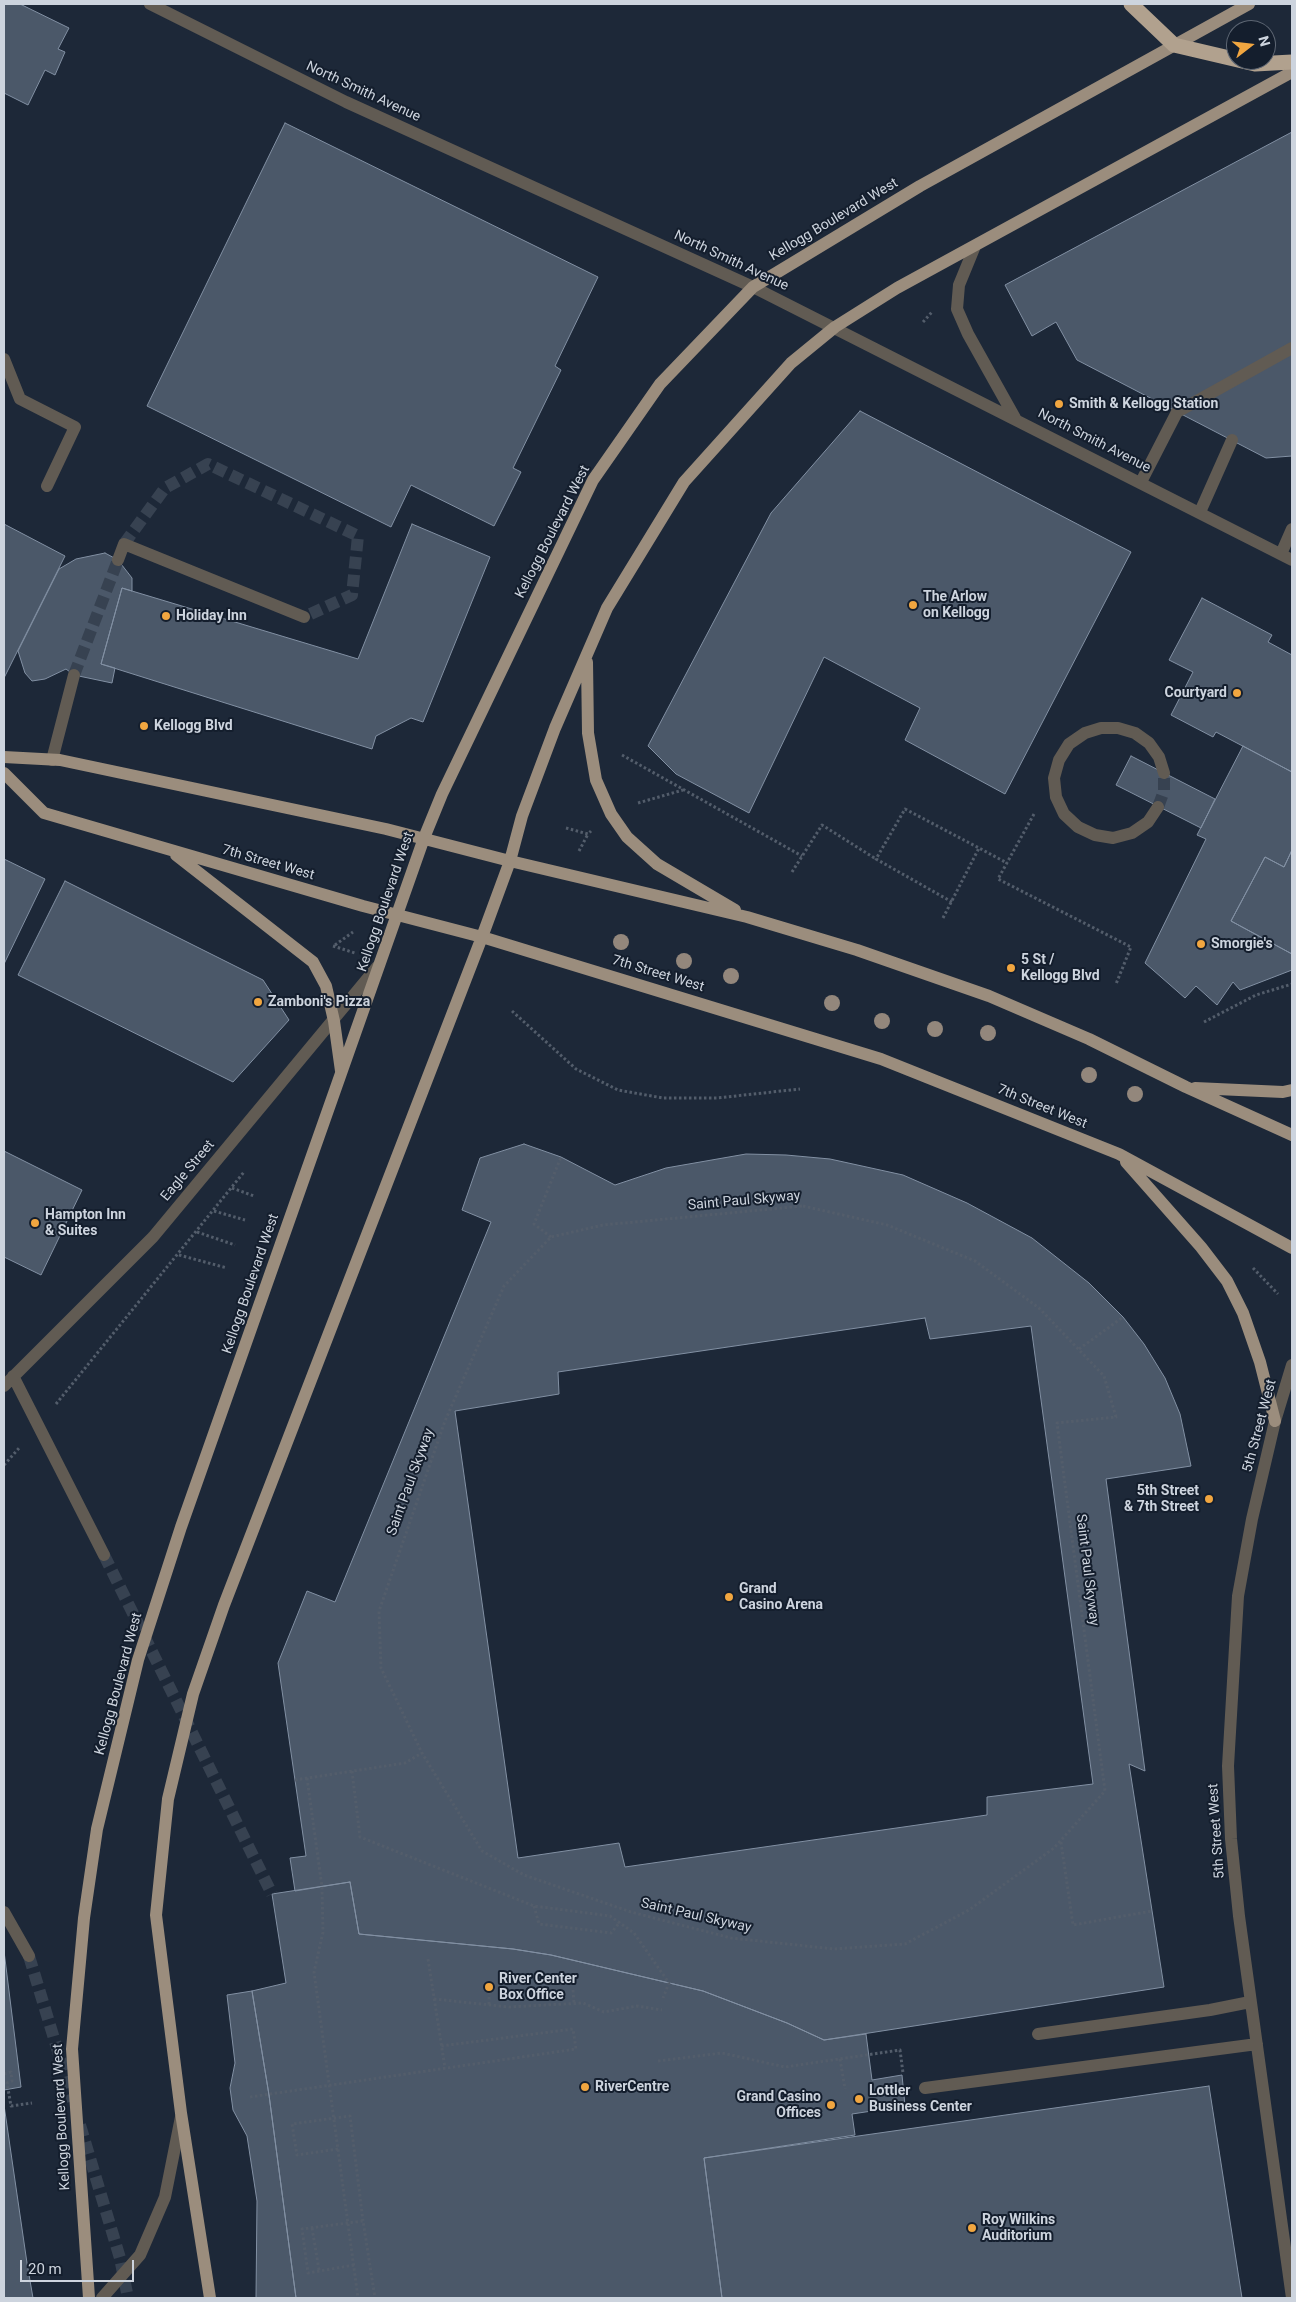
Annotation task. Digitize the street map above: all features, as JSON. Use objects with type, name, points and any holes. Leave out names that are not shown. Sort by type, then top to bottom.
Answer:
[{"type":"highway","points":[[1132,4],[1174,46],[1255,64],[1292,62]]},
{"type":"main road","name":"Kellogg Boulevard West","points":[[89,2298],[72,2049],[84,1918],[97,1829],[138,1660],[181,1527],[424,838],[442,794],[593,480],[660,384],[753,287],[879,209],[1249,4]]},
{"type":"main road","points":[[210,2298],[181,2112],[156,1915],[168,1799],[193,1694],[231,1586],[482,938],[510,861],[522,816],[555,728],[607,608],[684,482],[791,363],[835,327],[897,288],[1292,72]]},
{"type":"main road","points":[[587,656],[588,733],[596,780],[612,814],[627,838],[657,864],[747,917]]},
{"type":"main road","points":[[4,757],[52,760],[424,838],[510,861],[747,917],[857,950],[989,996],[1089,1039],[1186,1087],[1292,1135]]},
{"type":"main road","name":"7th Street West","points":[[4,773],[44,813],[170,851],[482,938],[881,1059],[1119,1154],[1292,1248]]},
{"type":"main road","points":[[170,851],[313,962],[326,986],[334,1021],[341,1072]]},
{"type":"main road","points":[[1186,1087],[1283,1092],[1292,1090]]},
{"type":"main road","points":[[1119,1154],[1201,1247],[1227,1281],[1243,1314],[1260,1362],[1275,1421]]},
{"type":"street","name":"North Smith Avenue","points":[[150,4],[346,102],[753,287],[1287,557]]},
{"type":"street","points":[[974,246],[959,285],[957,309],[968,334],[1015,418]]},
{"type":"street","points":[[1141,482],[1177,412],[1292,348]]},
{"type":"street","points":[[4,359],[20,399],[75,427],[47,486]]},
{"type":"street","points":[[1200,512],[1232,440]]},
{"type":"street","points":[[1287,557],[1292,529]]},
{"type":"street","points":[[118,560],[124,544],[304,617]]},
{"type":"street","points":[[52,760],[74,675]]},
{"type":"street","points":[[1158,807],[1148,822],[1132,833],[1113,838],[1095,835],[1078,827],[1064,814],[1056,797],[1054,778],[1059,760],[1069,744],[1085,733],[1101,728],[1118,728],[1135,733],[1149,744],[1159,757],[1164,773]]},
{"type":"street","name":"Eagle Street","points":[[4,1386],[153,1237],[334,1021],[380,963]]},
{"type":"street","name":"5th Street West","points":[[1292,1365],[1275,1421],[1252,1519],[1238,1596],[1231,1686],[1228,1766],[1231,1839],[1250,2002],[1292,2298]]},
{"type":"street","points":[[14,1376],[37,1427],[104,1555]]},
{"type":"street","points":[[4,1912],[29,1956]]},
{"type":"street","points":[[1038,2034],[1210,2010],[1250,2002]]},
{"type":"street","points":[[925,2088],[1256,2044]]},
{"type":"street","points":[[102,2298],[140,2255],[165,2197],[181,2112]]},
{"type":"path","points":[[926,306],[932,311]]},
{"type":"path","points":[[622,755],[802,856]]},
{"type":"path","points":[[1054,778],[998,879],[1132,947],[1116,984]]},
{"type":"path","points":[[638,803],[684,790]]},
{"type":"path","points":[[876,859],[905,809],[1007,863]]},
{"type":"path","points":[[792,872],[822,825],[876,859],[952,902]]},
{"type":"path","points":[[566,828],[588,834]]},
{"type":"path","points":[[578,854],[588,834],[593,830]]},
{"type":"path","points":[[944,918],[978,848]]},
{"type":"path","points":[[327,951],[353,932]]},
{"type":"path","points":[[334,945],[358,954]]},
{"type":"path","points":[[1204,1022],[1256,995],[1292,984]]},
{"type":"path","points":[[512,1011],[576,1069],[618,1090],[663,1098],[717,1098],[800,1089]]},
{"type":"path","points":[[551,1237],[534,1224],[561,1157]]},
{"type":"path","points":[[4,1465],[179,1255],[249,1167]]},
{"type":"path","points":[[232,1188],[254,1196]]},
{"type":"path","name":"Saint Paul Skyway","points":[[803,1206],[887,1225],[976,1261],[1039,1308],[1104,1376],[1116,1417],[1057,1423],[1104,1791],[1060,1842],[969,1910],[905,1944],[834,1949],[731,1938],[631,1912],[524,1875],[482,1851],[422,1753],[381,1668],[379,1611],[445,1421],[504,1286],[551,1237],[603,1224],[803,1206]]},
{"type":"path","points":[[214,1211],[245,1220]]},
{"type":"path","points":[[197,1232],[235,1245]]},
{"type":"path","points":[[179,1255],[227,1268]]},
{"type":"path","points":[[1246,1271],[1253,1268],[1258,1260]]},
{"type":"path","points":[[1253,1268],[1278,1294]]},
{"type":"path","points":[[1079,1349],[1123,1317]]},
{"type":"path","points":[[295,1780],[405,1764],[422,1753]]},
{"type":"path","name":"Saint Paul Skyway","points":[[352,1771],[360,1837],[534,1906],[610,1916],[634,1933],[669,1983],[663,1998]]},
{"type":"path","points":[[307,1778],[322,1887],[324,1932],[314,1972],[358,2298]]},
{"type":"path","points":[[1060,1842],[1073,1925],[1152,1911]]},
{"type":"path","points":[[534,1906],[539,1924],[611,1933],[620,1922]]},
{"type":"path","points":[[428,1959],[445,2068]]},
{"type":"path","points":[[489,1987],[489,2005]]},
{"type":"path","points":[[573,1990],[574,2003]]},
{"type":"path","points":[[434,1999],[509,2007],[584,2003],[604,2012],[637,2006],[662,2010]]},
{"type":"path","points":[[250,2097],[576,2049],[573,2029],[441,2046]]},
{"type":"path","points":[[658,2061],[722,2053],[785,2067],[868,2055]]},
{"type":"path","points":[[840,2059],[845,2089]]},
{"type":"path","points":[[4,2074],[11,2072],[12,2081],[5,2083],[11,2106],[32,2103]]},
{"type":"path","points":[[338,2149],[297,2156],[292,2124],[350,2116],[375,2298]]},
{"type":"path","points":[[354,2266],[308,2273],[302,2229],[364,2221]]},
{"type":"path","points":[[312,2228],[319,2270]]},
{"type":"building","points":[[4,4],[20,4],[69,28],[58,49],[65,52],[55,75],[45,70],[28,105],[4,93]]},
{"type":"building","points":[[285,123],[598,277],[555,366],[561,370],[513,468],[521,472],[494,526],[411,485],[391,527],[147,406]]},
{"type":"building","points":[[1292,132],[1292,456],[1266,458],[1077,360],[1056,322],[1032,336],[1005,285]]},
{"type":"building","name":"The Arlow on Kellogg","points":[[860,411],[1131,552],[1005,794],[905,740],[920,708],[824,657],[749,813],[676,774],[648,746],[771,513]]},
{"type":"building","points":[[4,524],[65,556],[4,678]]},
{"type":"building","name":"Holiday Inn","points":[[412,524],[490,557],[423,722],[411,718],[376,736],[372,749],[101,664],[122,588],[358,659]]},
{"type":"building","points":[[105,553],[118,560],[132,578],[132,591],[122,588],[101,664],[115,668],[112,683],[74,675],[66,669],[45,679],[32,681],[25,673],[18,651],[59,569],[76,559]]},
{"type":"building","name":"Courtyard","points":[[1202,598],[1272,635],[1268,642],[1292,655],[1292,772],[1216,732],[1213,737],[1171,715],[1193,672],[1169,660]]},
{"type":"building","points":[[1243,746],[1292,772],[1292,850],[1284,867],[1265,857],[1231,921],[1292,954],[1292,970],[1240,990],[1233,982],[1217,1005],[1196,986],[1185,998],[1145,963],[1206,839],[1197,835]]},
{"type":"building","points":[[1131,756],[1215,799],[1201,828],[1116,785]]},
{"type":"building","points":[[1292,850],[1292,954],[1231,921],[1265,857],[1284,867]]},
{"type":"building","points":[[4,859],[45,879],[4,964]]},
{"type":"building","points":[[65,881],[263,980],[289,1020],[233,1082],[18,975]]},
{"type":"building","name":"Grand Casino Arena","points":[[524,1144],[561,1157],[615,1185],[666,1168],[746,1154],[830,1159],[903,1175],[967,1203],[1032,1238],[1089,1283],[1123,1317],[1144,1344],[1165,1378],[1180,1414],[1191,1466],[1106,1479],[1145,1771],[1129,1764],[1164,1987],[824,2040],[787,2023],[703,1991],[551,1955],[513,1949],[359,1934],[350,1882],[295,1891],[290,1858],[306,1856],[278,1663],[307,1591],[335,1602],[491,1222],[462,1210],[480,1158]]},
{"type":"building","name":"Hampton Inn & Suites","points":[[4,1151],[82,1190],[41,1275],[4,1257]]},
{"type":"building","points":[[925,1318],[930,1339],[1031,1326],[1093,1784],[987,1797],[987,1815],[625,1867],[619,1843],[518,1858],[455,1411],[559,1394],[558,1372]]},
{"type":"building","name":"RiverCentre","points":[[350,1882],[359,1934],[513,1949],[551,1955],[703,1991],[787,2023],[824,2040],[866,2034],[872,2080],[902,2075],[905,2106],[852,2114],[855,2135],[704,2158],[722,2298],[296,2298],[269,2095],[252,1991],[286,1983],[272,1894]]},
{"type":"building","points":[[4,1951],[21,2087],[4,2090]]},
{"type":"building","points":[[252,1991],[269,2095],[296,2298],[256,2298],[257,2201],[247,2136],[233,2110],[230,2088],[235,2063],[227,1995]]},
{"type":"building","name":"Roy Wilkins Auditorium","points":[[1209,2086],[1242,2298],[722,2298],[704,2158]]},
{"type":"building","points":[[4,2105],[27,2263],[33,2298],[4,2298]]},
{"type":"tunnel","points":[[124,544],[165,488],[208,464],[358,536],[352,595],[304,617]]},
{"type":"tunnel","points":[[74,675],[118,560]]},
{"type":"tunnel","points":[[1158,807],[1164,791],[1164,773]]},
{"type":"tunnel","points":[[104,1555],[272,1894]]},
{"type":"tunnel","points":[[29,1956],[73,2101]]},
{"type":"tunnel","points":[[80,2125],[120,2258],[128,2298]]},
{"type":"place","name":"Smith & Kellogg Station","points":[[1059,404]]},
{"type":"place","name":"The Arlow on Kellogg","points":[[913,605]]},
{"type":"place","name":"Holiday Inn","points":[[166,616]]},
{"type":"place","name":"Courtyard","points":[[1237,693]]},
{"type":"place","name":"Kellogg Blvd","points":[[144,726]]},
{"type":"place","name":"Smorgie's","points":[[1201,944]]},
{"type":"place","name":"5 St / Kellogg Blvd","points":[[1011,968]]},
{"type":"place","name":"Zamboni's Pizza","points":[[258,1002]]},
{"type":"place","name":"Hampton Inn & Suites","points":[[35,1223]]},
{"type":"place","name":"5th Street & 7th Street","points":[[1209,1499]]},
{"type":"place","name":"Grand Casino Arena","points":[[729,1597]]},
{"type":"place","name":"River Center Box Office","points":[[489,1987]]},
{"type":"place","name":"RiverCentre","points":[[585,2087]]},
{"type":"place","name":"Lottler Business Center","points":[[859,2099]]},
{"type":"place","name":"Grand Casino Offices","points":[[831,2105]]},
{"type":"place","name":"Roy Wilkins Auditorium","points":[[972,2228]]}]
